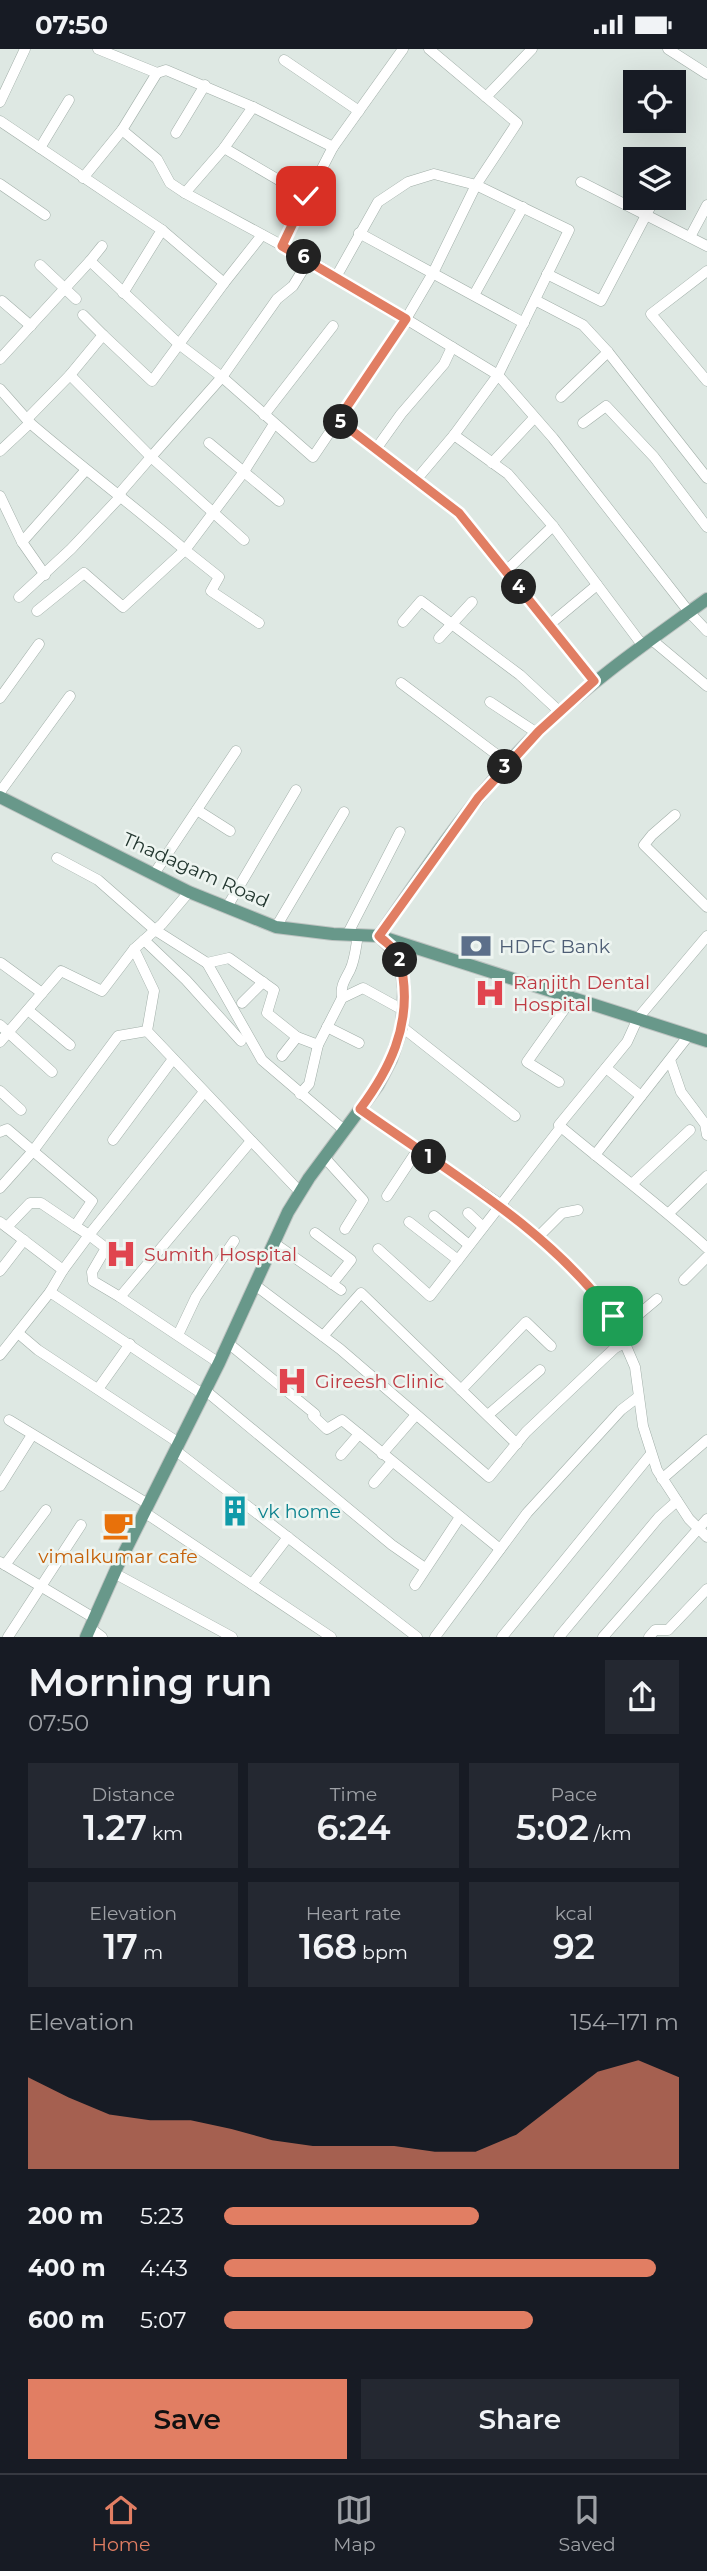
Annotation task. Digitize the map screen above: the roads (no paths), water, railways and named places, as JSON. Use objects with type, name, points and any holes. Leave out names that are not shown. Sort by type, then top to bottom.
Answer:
[{"type":"main road","points":[[90,1628],[114,1573],[205,1393],[300,1192],[378,1086],[391,1061],[402,1027],[404,989],[400,957],[379,936],[447,839],[537,733],[594,681],[707,600]]},
{"type":"main road","name":"Thadagam Road","points":[[0,794],[189,892],[276,927],[379,936],[707,1041]]},
{"type":"street","points":[[0,102],[25,49]]},
{"type":"street","points":[[98,49],[157,73]]},
{"type":"street","points":[[282,246],[333,147],[403,49]]},
{"type":"street","points":[[90,261],[180,345],[222,377],[313,457],[406,319],[433,273],[476,185],[517,123],[429,49]]},
{"type":"street","points":[[486,97],[532,49]]},
{"type":"street","points":[[668,49],[707,74]]},
{"type":"street","points":[[284,60],[359,111]]},
{"type":"street","points":[[83,178],[122,129],[157,73],[166,70],[253,107],[333,147]]},
{"type":"street","points":[[176,133],[205,86]]},
{"type":"street","points":[[40,149],[69,100]]},
{"type":"street","points":[[185,193],[224,148],[253,107]]},
{"type":"street","points":[[0,121],[162,230],[224,283]]},
{"type":"street","points":[[122,129],[158,159],[170,183],[185,193],[309,260],[498,375],[553,438],[707,631]]},
{"type":"street","points":[[224,148],[306,196]]},
{"type":"street","points":[[336,277],[378,202],[408,182],[434,174],[476,185],[569,229],[498,375],[454,435],[416,480]]},
{"type":"street","points":[[581,182],[707,246]]},
{"type":"street","points":[[0,184],[45,215]]},
{"type":"street","points":[[690,237],[707,205]]},
{"type":"street","points":[[474,295],[523,207]]},
{"type":"street","points":[[547,274],[601,301],[650,210]]},
{"type":"street","points":[[123,293],[162,230]]},
{"type":"street","points":[[359,233],[524,323]]},
{"type":"street","points":[[83,315],[152,381],[262,235]]},
{"type":"street","points":[[0,359],[102,246]]},
{"type":"street","points":[[19,597],[45,575],[120,495],[222,377],[277,299],[293,286],[309,260]]},
{"type":"street","points":[[40,265],[76,299]]},
{"type":"street","points":[[707,271],[651,314],[707,380]]},
{"type":"street","points":[[535,300],[583,325],[608,352],[707,478]]},
{"type":"street","points":[[2,301],[32,326]]},
{"type":"street","points":[[264,415],[333,326]]},
{"type":"street","points":[[0,451],[103,335]]},
{"type":"street","points":[[376,449],[401,414],[444,364],[452,347]]},
{"type":"street","points":[[561,397],[608,352]]},
{"type":"street","points":[[70,375],[151,457],[244,540]]},
{"type":"street","points":[[0,389],[28,421],[85,471],[120,495],[219,577],[211,591],[259,624]]},
{"type":"street","points":[[583,423],[606,406],[653,457],[707,527]]},
{"type":"street","points":[[492,463],[534,418]]},
{"type":"street","points":[[338,420],[459,513],[594,681]]},
{"type":"street","points":[[37,611],[84,573],[123,607],[185,549],[243,473],[274,423]]},
{"type":"street","points":[[454,435],[508,474],[554,526],[597,585],[648,643],[707,686]]},
{"type":"street","points":[[209,443],[279,501]]},
{"type":"street","points":[[22,542],[85,471]]},
{"type":"street","points":[[0,496],[22,542],[45,575]]},
{"type":"street","points":[[506,571],[554,526]]},
{"type":"street","points":[[549,625],[597,585]]},
{"type":"street","points":[[403,622],[421,601],[520,675],[560,712]]},
{"type":"street","points":[[439,638],[472,602]]},
{"type":"street","points":[[0,698],[39,644]]},
{"type":"street","points":[[401,683],[508,764]]},
{"type":"street","points":[[0,794],[70,696]]},
{"type":"street","points":[[490,702],[537,733]]},
{"type":"street","points":[[154,874],[236,751]]},
{"type":"street","points":[[227,907],[296,790]]},
{"type":"street","points":[[197,810],[230,831]]},
{"type":"street","points":[[276,927],[344,812]]},
{"type":"street","points":[[675,815],[652,835],[645,845],[707,907]]},
{"type":"street","points":[[300,1094],[309,1084],[318,1045],[342,998],[345,976],[350,971],[353,935],[400,832]]},
{"type":"street","points":[[57,858],[97,880],[155,930],[207,963],[262,1060],[344,1130]]},
{"type":"street","points":[[0,1042],[61,971],[102,991],[134,949],[189,892]]},
{"type":"street","points":[[378,1249],[430,1296],[561,1127],[559,1125],[627,1042],[638,1018],[707,936]]},
{"type":"street","points":[[144,940],[186,980],[240,1041]]},
{"type":"street","points":[[134,949],[154,991],[147,1031]]},
{"type":"street","points":[[207,963],[229,958],[274,990],[267,1013],[297,1037],[318,1045]]},
{"type":"street","points":[[1,963],[42,993]]},
{"type":"street","points":[[242,1003],[262,982]]},
{"type":"street","points":[[342,998],[363,988],[403,1010]]},
{"type":"street","points":[[559,1082],[527,1062],[573,997]]},
{"type":"street","points":[[28,1010],[69,1045]]},
{"type":"street","points":[[0,1025],[52,1072]]},
{"type":"street","points":[[327,1027],[359,1043]]},
{"type":"street","points":[[402,1027],[514,1116]]},
{"type":"street","points":[[147,1031],[300,1192]]},
{"type":"street","points":[[0,1188],[33,1151],[118,1036],[147,1031]]},
{"type":"street","points":[[595,1155],[689,1035]]},
{"type":"street","points":[[282,1056],[297,1037]]},
{"type":"street","points":[[113,1140],[173,1059]]},
{"type":"street","points":[[670,1060],[681,1092],[706,1123],[707,1135]]},
{"type":"street","points":[[606,1068],[641,1096]]},
{"type":"street","points":[[0,1091],[21,1110]]},
{"type":"street","points":[[0,1355],[50,1292],[62,1270],[89,1235],[204,1092]]},
{"type":"street","points":[[360,1109],[500,1204],[597,1294],[620,1329],[635,1367],[638,1397],[651,1454],[662,1479],[707,1537]]},
{"type":"street","points":[[561,1127],[633,1183],[707,1248]]},
{"type":"street","points":[[0,1132],[7,1129],[92,1201],[75,1226]]},
{"type":"street","points":[[633,1183],[690,1130]]},
{"type":"street","points":[[120,1297],[251,1141]]},
{"type":"street","points":[[387,1196],[418,1149]]},
{"type":"street","points":[[324,1157],[363,1200],[345,1229]]},
{"type":"street","points":[[669,1213],[707,1176]]},
{"type":"street","points":[[62,1270],[3,1225],[30,1203],[41,1203],[106,1248],[92,1272],[93,1281],[219,1363]]},
{"type":"street","points":[[538,1237],[562,1213],[578,1210]]},
{"type":"street","points":[[468,1213],[483,1227]]},
{"type":"street","points":[[434,1216],[469,1245]]},
{"type":"street","points":[[409,1222],[457,1260]]},
{"type":"street","points":[[274,1243],[337,1287],[351,1260],[315,1233]]},
{"type":"street","points":[[0,1271],[24,1240]]},
{"type":"street","points":[[178,1335],[196,1297],[234,1241]]},
{"type":"street","points":[[684,1280],[707,1257]]},
{"type":"street","points":[[255,1285],[323,1336],[489,1477],[517,1444],[602,1360],[626,1342]]},
{"type":"street","points":[[50,1292],[205,1393],[425,1569]]},
{"type":"street","points":[[323,1336],[361,1293],[517,1444]]},
{"type":"street","points":[[620,1329],[657,1299]]},
{"type":"street","points":[[461,1390],[526,1322],[551,1346]]},
{"type":"street","points":[[18,1333],[38,1350],[177,1446],[359,1594],[417,1636]]},
{"type":"street","points":[[228,1343],[315,1414],[313,1416],[327,1429],[342,1419],[500,1549]]},
{"type":"street","points":[[98,1389],[130,1345]]},
{"type":"street","points":[[488,1415],[540,1370]]},
{"type":"street","points":[[435,1636],[500,1549],[569,1466],[621,1410],[638,1397]]},
{"type":"street","points":[[382,1454],[415,1416]]},
{"type":"street","points":[[9,1420],[146,1508],[252,1584],[331,1636]]},
{"type":"street","points":[[341,1455],[359,1434]]},
{"type":"street","points":[[0,1486],[32,1436]]},
{"type":"street","points":[[662,1479],[707,1440]]},
{"type":"street","points":[[502,1636],[651,1454]]},
{"type":"street","points":[[374,1483],[391,1461]]},
{"type":"street","points":[[559,1636],[659,1517],[677,1501]]},
{"type":"street","points":[[46,1510],[3,1563],[41,1587],[102,1636]]},
{"type":"street","points":[[415,1585],[460,1517]]},
{"type":"street","points":[[603,1636],[707,1519]]},
{"type":"street","points":[[8,1636],[81,1525]]},
{"type":"street","points":[[252,1584],[288,1537]]},
{"type":"street","points":[[114,1573],[232,1636]]},
{"type":"street","points":[[649,1636],[655,1630],[668,1630],[707,1589]]},
{"type":"place","name":"HDFC Bank","points":[[476,946]]},
{"type":"place","name":"Ranjith Dental Hospital","points":[[490,993]]},
{"type":"place","name":"Sumith Hospital","points":[[121,1254]]},
{"type":"place","name":"Gireesh Clinic","points":[[292,1381]]},
{"type":"place","name":"vk home","points":[[235,1511]]},
{"type":"place","name":"vimalkumar cafe","points":[[118,1525]]}]
